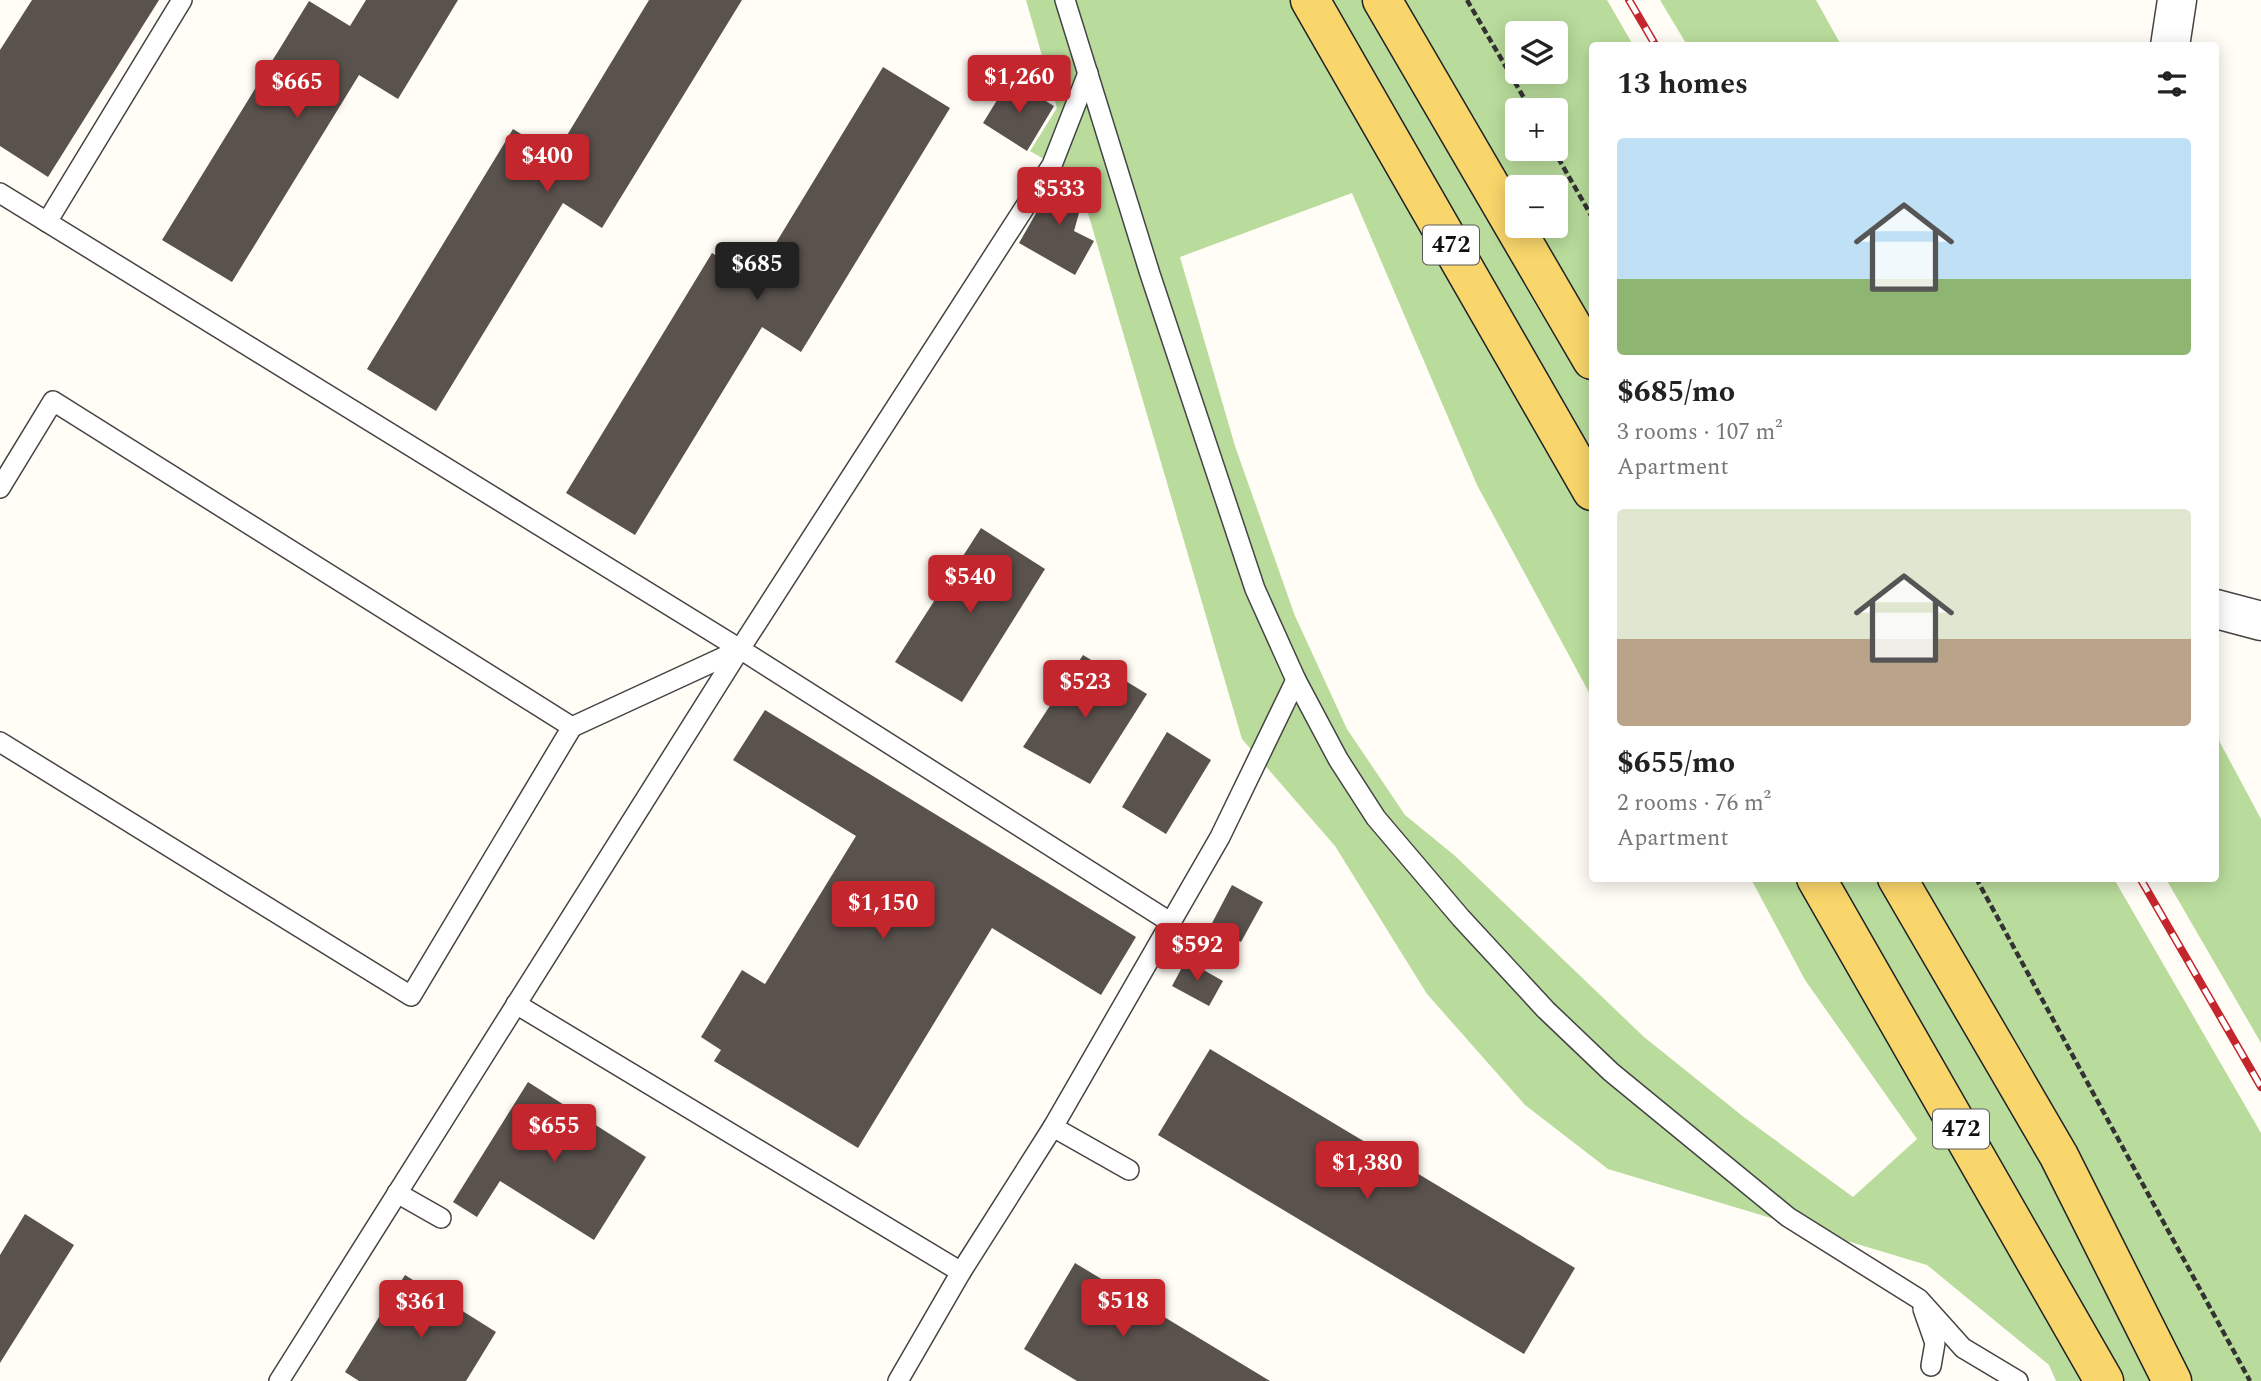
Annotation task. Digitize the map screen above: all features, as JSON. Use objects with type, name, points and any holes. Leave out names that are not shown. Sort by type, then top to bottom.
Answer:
[{"type":"main road","name":"472","points":[[1310,0],[1589,486]]},
{"type":"main road","name":"472","points":[[1382,0],[1589,354]]},
{"type":"main road","name":"472","points":[[1818,882],[2104,1381]]},
{"type":"main road","points":[[1899,882],[2059,1156],[2172,1381]]},
{"type":"street","points":[[2171,42],[2177,0]]},
{"type":"street","points":[[2219,610],[2261,621]]},
{"type":"lane","points":[[47,222],[182,0]]},
{"type":"lane","points":[[1065,0],[1150,274],[1255,589],[1296,680],[1338,759],[1376,818],[1461,918],[1546,1010],[1611,1072],[1788,1217],[1919,1298],[1963,1348],[2018,1381]]},
{"type":"lane","points":[[279,1381],[740,649],[1052,165],[1088,73]]},
{"type":"lane","points":[[0,193],[740,649],[1170,922]]},
{"type":"lane","points":[[0,488],[53,401],[572,727]]},
{"type":"lane","points":[[0,742],[411,996],[572,727],[740,649]]},
{"type":"lane","points":[[902,1379],[961,1272],[1054,1127],[1220,837],[1296,680]]},
{"type":"lane","points":[[516,1004],[961,1272]]},
{"type":"lane","points":[[1054,1127],[1129,1170]]},
{"type":"lane","points":[[397,1193],[441,1218]]},
{"type":"lane","points":[[1919,1298],[1935,1343],[1931,1366]]},
{"type":"path","points":[[1467,0],[1524,98]]},
{"type":"path","points":[[1560,161],[1589,212]]},
{"type":"path","points":[[1978,882],[2250,1381]]},
{"type":"green space","points":[[1026,0],[1607,0],[1631,42],[1589,42],[1589,692],[1477,485],[1352,193],[1180,257],[1235,446],[1295,616],[1347,729],[1405,815],[1454,855],[1644,1037],[1745,1118],[1853,1197],[1917,1139],[1805,980],[1753,882],[2116,882],[2261,1133],[2261,1381],[2056,1381],[2049,1365],[1927,1265],[1608,1169],[1525,1105],[1427,994],[1335,846],[1242,739],[1078,179],[1030,151],[1057,108]]},
{"type":"green space","points":[[1660,0],[1816,0],[1839,42],[1685,42]]},
{"type":"green space","points":[[2219,741],[2261,819],[2261,1043],[2168,882],[2219,882]]},
{"type":"building","points":[[32,0],[159,0],[48,177],[0,146],[0,50]]},
{"type":"building","points":[[366,0],[458,0],[398,99],[359,75],[232,282],[162,240],[309,1],[350,26]]},
{"type":"building","points":[[649,0],[742,0],[602,228],[563,203],[436,411],[367,369],[513,129],[555,155]]},
{"type":"building","points":[[883,67],[950,108],[801,352],[762,327],[635,535],[566,493],[712,253],[754,279]]},
{"type":"building","points":[[1010,79],[1054,106],[1027,151],[983,123]]},
{"type":"building","points":[[1060,171],[1074,179],[1081,206],[1074,231],[1094,241],[1075,275],[1019,243]]},
{"type":"building","points":[[981,528],[1045,569],[962,702],[895,662]]},
{"type":"building","points":[[1083,655],[1147,694],[1090,784],[1023,747]]},
{"type":"building","points":[[765,710],[1136,937],[1101,995],[992,928],[858,1148],[714,1061],[721,1050],[701,1037],[742,970],[765,984],[856,836],[733,760]]},
{"type":"building","points":[[1167,732],[1211,760],[1166,834],[1122,807]]},
{"type":"building","points":[[1232,885],[1263,902],[1241,942],[1211,925]]},
{"type":"building","points":[[1186,960],[1223,981],[1209,1006],[1172,986]]},
{"type":"building","points":[[1210,1049],[1575,1268],[1524,1354],[1158,1135]]},
{"type":"building","points":[[528,1082],[646,1157],[594,1240],[500,1181],[477,1217],[453,1202]]},
{"type":"building","points":[[25,1214],[74,1245],[0,1363],[0,1255]]},
{"type":"building","points":[[1075,1263],[1270,1381],[1077,1381],[1024,1349]]},
{"type":"building","points":[[405,1275],[496,1332],[466,1381],[359,1381],[345,1372]]},
{"type":"railway","points":[[1629,0],[1654,42]]},
{"type":"railway","points":[[2142,882],[2261,1087]]}]
